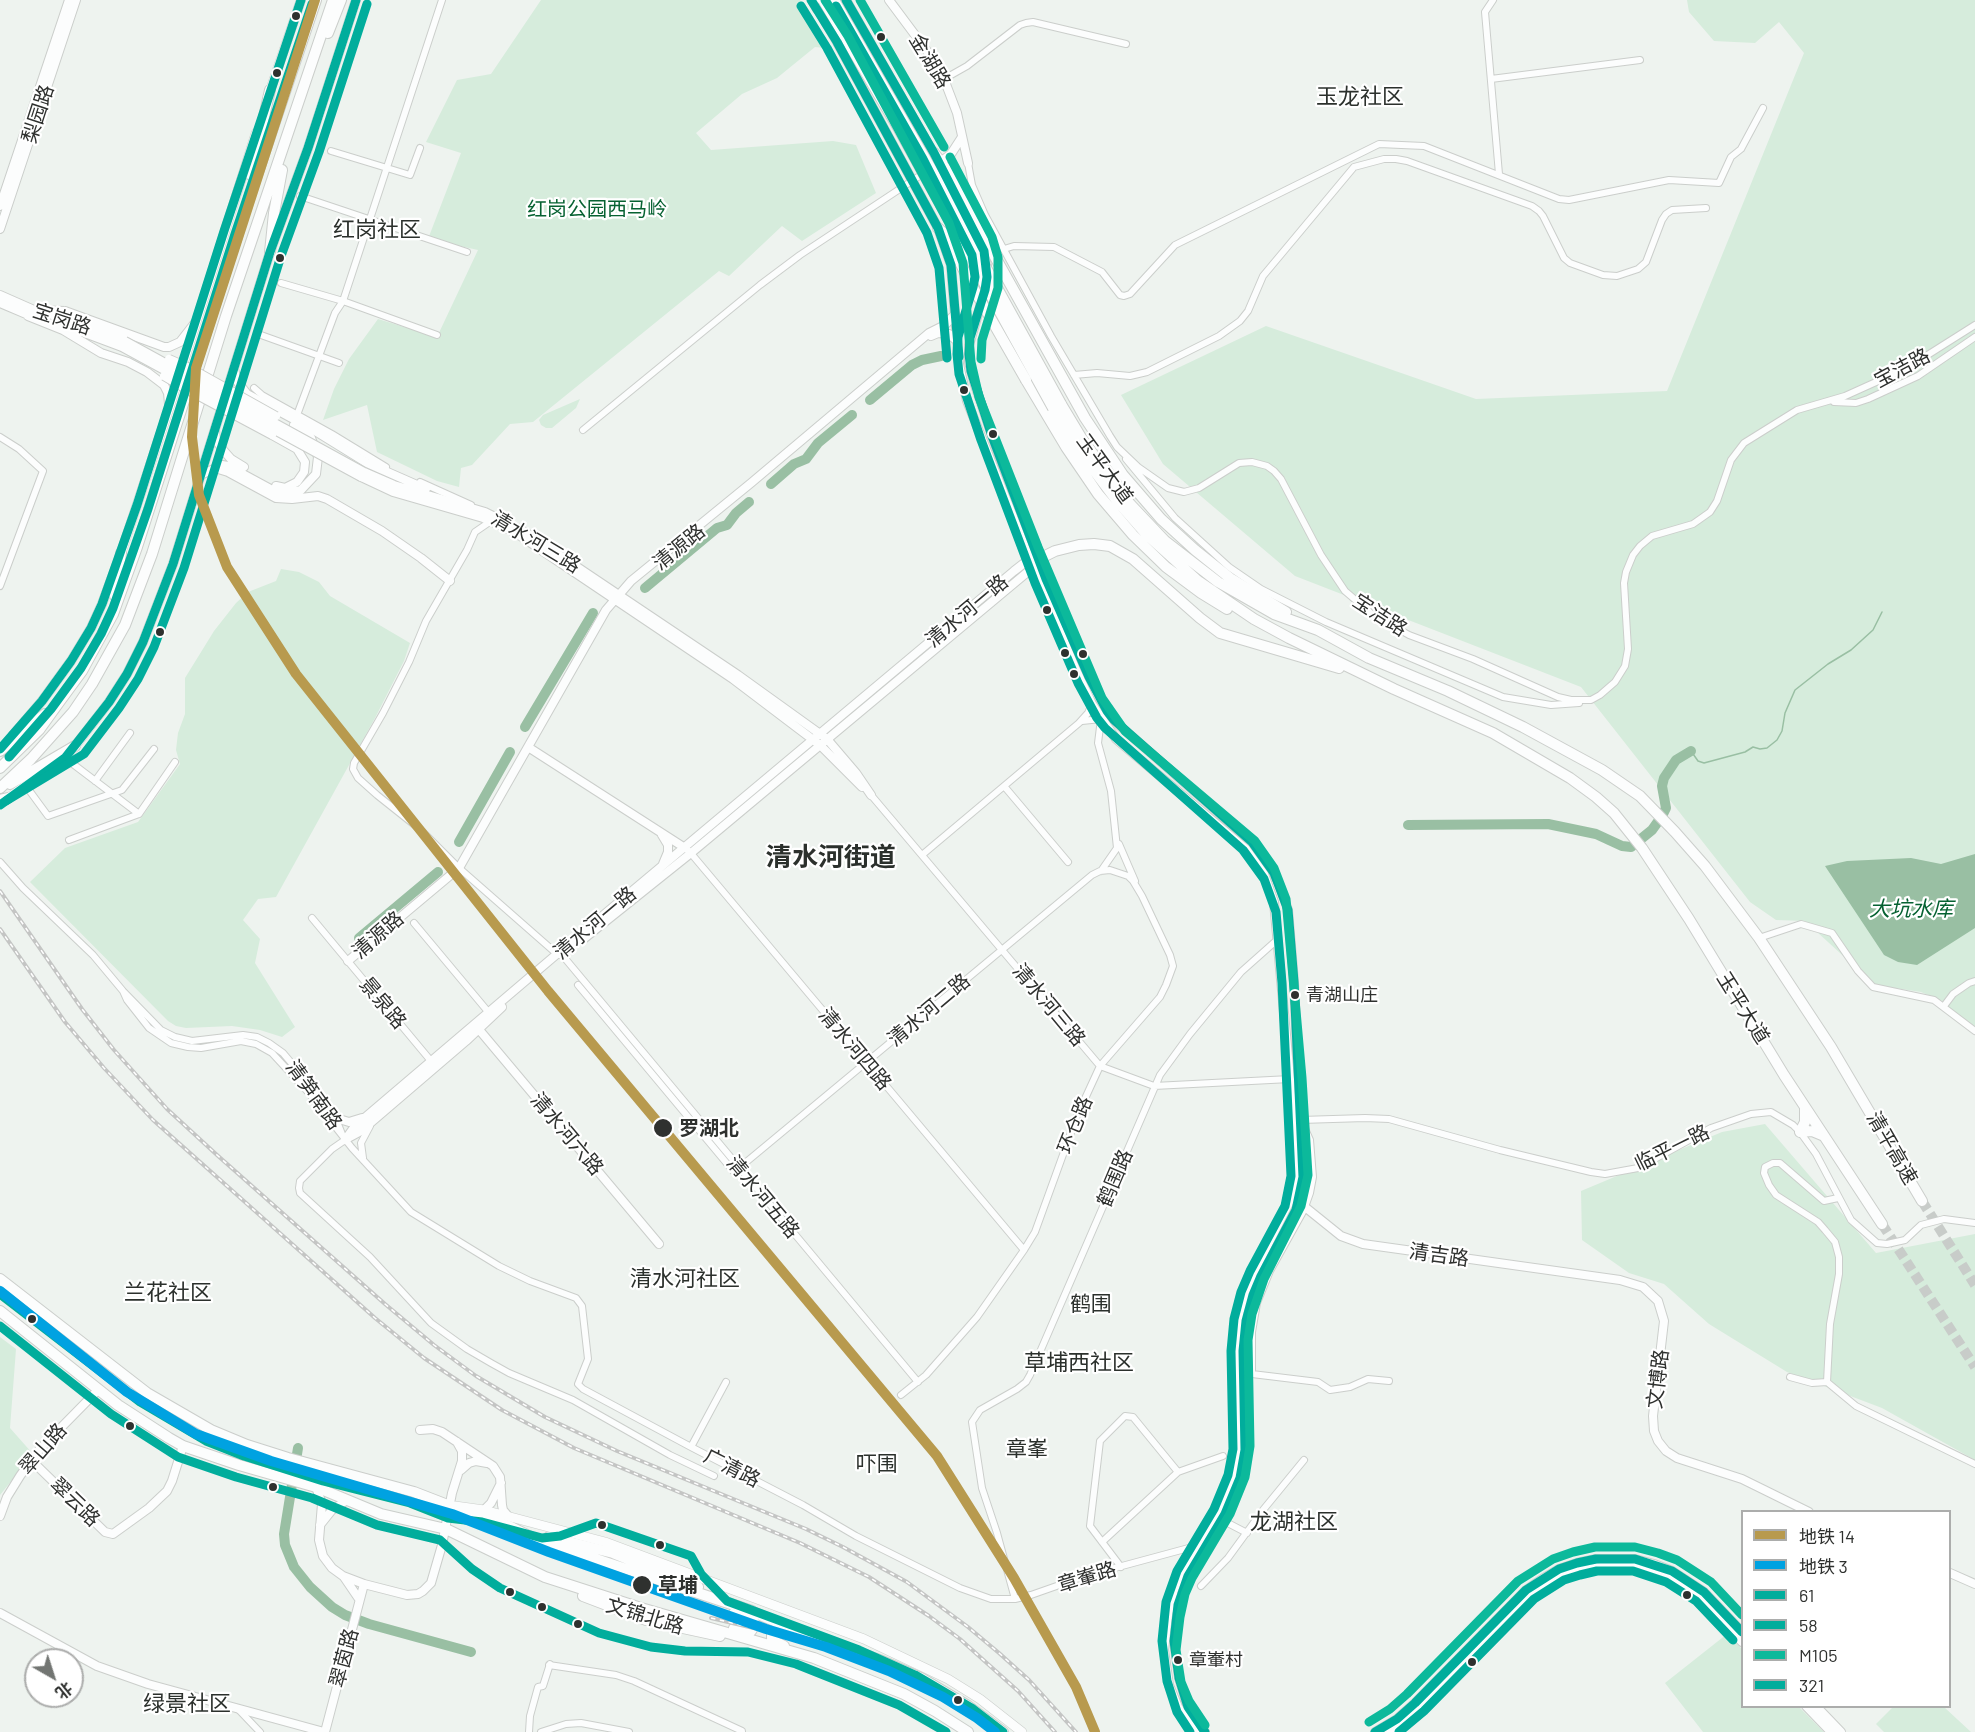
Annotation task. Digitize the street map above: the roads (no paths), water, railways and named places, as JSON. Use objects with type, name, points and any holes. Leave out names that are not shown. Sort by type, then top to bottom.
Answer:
[{"type":"highway","points":[[0,768],[39,730],[82,671],[113,614],[316,0]]},
{"type":"highway","points":[[2,796],[73,712],[92,684],[125,625],[148,563],[226,316],[333,0]]},
{"type":"highway","points":[[312,66],[333,23],[341,0]]},
{"type":"highway","name":"玉平大道","points":[[834,0],[926,161],[1086,460],[1117,501],[1146,534],[1198,581],[1254,619],[1394,689],[1493,733],[1570,778],[1614,813],[1642,848],[1663,880],[1824,1136]]},
{"type":"highway","name":"玉平大道","points":[[817,2],[899,129],[1057,406],[1124,496],[1165,541],[1239,595],[1274,614],[1318,630],[1370,658],[1448,691],[1602,770],[1640,796],[1675,832],[1705,866],[1759,938]]},
{"type":"highway","points":[[248,202],[255,157],[270,90]]},
{"type":"highway","points":[[270,252],[285,146]]},
{"type":"highway","points":[[940,159],[1085,418],[1127,480],[1161,519],[1218,569],[1261,599],[1318,630]]},
{"type":"highway","points":[[939,228],[946,235],[971,284],[1066,447],[1098,494],[1133,535],[1166,567],[1201,593],[1263,631],[1339,668]]},
{"type":"highway","points":[[1034,563],[1055,551],[1079,545],[1110,546],[1133,559],[1220,633],[1339,668],[1394,689]]},
{"type":"highway","points":[[113,614],[121,553]]},
{"type":"highway","points":[[0,750],[57,705]]},
{"type":"highway","points":[[2,796],[75,746]]},
{"type":"highway","name":"清平高速","points":[[1759,938],[1862,1096],[1922,1201]]},
{"type":"highway","points":[[1805,1107],[1804,1122],[1800,1132],[1812,1131],[1824,1136],[1882,1224]]},
{"type":"highway","name":"文锦北路","points":[[0,1279],[147,1393],[211,1430],[288,1458],[383,1483],[450,1506],[508,1521],[533,1538],[752,1611]]},
{"type":"highway","points":[[0,1311],[98,1390],[183,1446]]},
{"type":"highway","name":"文锦北路","points":[[183,1446],[316,1487],[381,1514],[446,1529],[586,1598],[646,1620],[750,1640]]},
{"type":"highway","points":[[508,1521],[613,1554],[667,1574],[798,1631],[882,1661],[921,1678],[968,1706],[1004,1732]]},
{"type":"highway","points":[[622,1602],[679,1613],[746,1631],[751,1631],[755,1627],[753,1621],[746,1617],[627,1570]]},
{"type":"highway","name":"文锦北路","points":[[545,1577],[750,1640]]},
{"type":"highway","points":[[798,1631],[777,1628],[772,1638],[800,1653],[904,1695],[968,1732]]},
{"type":"highway","points":[[750,1640],[800,1653]]},
{"type":"main road","points":[[0,750],[42,701],[71,662],[91,628],[121,553],[301,0]]},
{"type":"main road","points":[[2,796],[26,786],[65,758],[108,702],[143,642],[173,564],[270,252],[313,133],[356,0]]},
{"type":"main road","points":[[450,1506],[484,1510],[508,1521],[605,1542],[864,1640],[920,1664],[948,1679],[980,1699],[1022,1732]]},
{"type":"street","name":"梨园路","points":[[0,206],[69,0]]},
{"type":"street","name":"梨园路","points":[[0,229],[75,0]]},
{"type":"street","points":[[297,415],[335,313],[343,301],[442,0]]},
{"type":"street","points":[[846,0],[940,159],[986,255],[988,272],[986,286],[969,345],[971,371],[1034,563],[1096,692],[1107,711],[1141,745],[1247,836],[1267,862],[1280,886],[1288,910],[1304,1170],[1300,1197],[1292,1218],[1261,1276],[1246,1321],[1243,1351],[1245,1444],[1243,1464],[1235,1492],[1222,1520],[1188,1576],[1178,1605],[1175,1628],[1176,1659],[1183,1694],[1191,1712],[1205,1732]]},
{"type":"street","name":"金湖路","points":[[889,0],[927,51],[944,79],[957,113],[968,163]]},
{"type":"street","points":[[1493,0],[1485,12],[1499,174]]},
{"type":"street","points":[[817,2],[939,228],[951,265],[957,341],[967,401],[1092,704],[1116,739],[1240,843],[1251,855],[1260,867],[1270,889],[1276,915],[1296,1162],[1294,1187],[1287,1208],[1253,1274],[1242,1302],[1236,1339],[1236,1459],[1225,1496],[1181,1573],[1172,1597],[1166,1624],[1164,1650],[1167,1677],[1180,1711],[1195,1732]]},
{"type":"street","points":[[944,79],[967,66],[1020,25],[1026,23],[1033,22],[1125,44]]},
{"type":"street","points":[[1491,79],[1640,60]]},
{"type":"street","points":[[1004,249],[1014,246],[1054,247],[1102,272],[1120,295],[1124,296],[1130,294],[1175,245],[1379,144],[1424,146],[1559,199],[1569,200],[1669,180],[1719,183],[1731,158],[1741,149],[1762,108]]},
{"type":"street","points":[[583,430],[769,278],[913,181],[962,137]]},
{"type":"street","points":[[331,151],[410,175],[420,147]]},
{"type":"street","points":[[940,159],[962,158],[968,163]]},
{"type":"street","points":[[1074,375],[1123,376],[1147,372],[1219,336],[1240,321],[1248,311],[1263,276],[1354,167],[1384,159],[1407,161],[1532,206],[1543,216],[1564,258],[1570,263],[1603,275],[1617,276],[1638,269],[1646,262],[1662,220],[1672,210],[1706,208]]},
{"type":"street","name":"宝洁路","points":[[968,163],[976,198],[1095,413],[1117,447],[1138,467],[1165,486],[1177,491],[1188,491],[1199,488],[1239,463],[1252,462],[1267,466],[1281,479],[1321,555],[1345,591],[1373,615],[1409,635],[1473,659],[1558,697],[1571,700],[1591,700],[1611,687],[1625,666],[1628,649],[1625,577],[1630,561],[1640,546],[1653,536],[1692,524],[1710,512],[1717,501],[1731,460],[1744,443],[1797,410],[1853,393],[1907,368],[1975,325]]},
{"type":"street","points":[[300,196],[467,252]]},
{"type":"street","points":[[281,283],[343,301],[436,335]]},
{"type":"street","name":"宝岗路","points":[[0,295],[31,313]]},
{"type":"street","name":"宝岗路","points":[[0,303],[31,313],[77,322],[123,344]]},
{"type":"street","points":[[31,313],[65,312],[164,347],[180,342],[196,321]]},
{"type":"street","points":[[31,313],[101,353],[140,368],[162,382],[169,397],[168,411]]},
{"type":"street","name":"清源路","points":[[619,598],[632,581],[929,333],[945,325],[955,314]]},
{"type":"street","name":"清源路","points":[[348,961],[460,869],[606,610],[634,584],[931,336],[938,333],[949,334],[957,341]]},
{"type":"street","points":[[261,335],[339,363]]},
{"type":"street","name":"宝洁路","points":[[1824,402],[1856,403],[1868,399],[1918,376],[1975,337]]},
{"type":"street","points":[[123,344],[192,369],[304,431],[315,444],[318,457],[316,474],[307,486],[295,492],[283,493],[269,489],[232,467],[222,465],[201,476]]},
{"type":"street","points":[[123,344],[178,386],[297,449],[304,458],[304,472],[291,486],[285,488],[271,484],[231,459],[216,440],[215,430]]},
{"type":"street","name":"清水河三路","points":[[123,344],[393,492],[490,516]]},
{"type":"street","points":[[234,369],[237,381],[247,394],[312,429],[367,463],[456,503]]},
{"type":"street","points":[[215,468],[228,472],[276,498],[318,496],[327,499],[382,531],[450,581],[475,532],[490,516],[382,465],[262,395],[254,388]]},
{"type":"street","points":[[0,437],[19,449],[43,471],[0,586]]},
{"type":"street","points":[[1117,447],[1175,518],[1229,567],[1279,599],[1335,626],[1503,697],[1522,702],[1562,705],[1591,700]]},
{"type":"street","name":"清水河三路","points":[[363,475],[456,503],[525,532],[619,598],[738,675],[820,740],[856,773],[871,795],[1100,1066],[1154,1086],[1290,1079]]},
{"type":"street","name":"清水河一路","points":[[374,1115],[560,955],[1034,563]]},
{"type":"street","name":"清水河五路","points":[[450,581],[426,621],[409,662],[354,764],[353,769],[358,778],[410,821],[460,869],[560,955],[737,1170],[918,1382]]},
{"type":"street","points":[[922,855],[1079,723],[1092,704]]},
{"type":"street","points":[[1079,723],[1101,719]]},
{"type":"street","points":[[1100,871],[1117,848],[1111,791],[1098,743],[1101,719]]},
{"type":"street","points":[[95,781],[130,733]]},
{"type":"street","points":[[529,748],[688,850]]},
{"type":"street","points":[[26,786],[48,816],[113,795],[127,786],[154,749]]},
{"type":"street","points":[[65,758],[139,814]]},
{"type":"street","points":[[69,840],[139,814],[175,762]]},
{"type":"street","points":[[1004,786],[1068,862]]},
{"type":"street","points":[[658,830],[668,845],[668,852],[658,870]]},
{"type":"street","points":[[1117,840],[1142,896]]},
{"type":"street","name":"清水河一路","points":[[560,955],[658,870],[688,850]]},
{"type":"street","name":"清水河四路","points":[[688,850],[1024,1251]]},
{"type":"street","name":"清笋南路","points":[[0,862],[23,888],[93,955],[123,992],[161,1030],[174,1037],[187,1040],[201,1041],[243,1035],[257,1037],[269,1043],[279,1050],[318,1095],[338,1124],[345,1140]]},
{"type":"street","name":"环仓路","points":[[901,1395],[926,1375],[977,1317],[1024,1251],[1035,1233],[1077,1116],[1100,1066],[1160,996],[1166,985],[1173,966],[1142,896],[1128,876],[1110,870],[1100,871]]},
{"type":"street","name":"清水河二路","points":[[737,1170],[1092,875],[1100,871]]},
{"type":"street","name":"景泉路","points":[[312,918],[431,1061]]},
{"type":"street","points":[[414,923],[490,1014]]},
{"type":"street","points":[[1759,938],[1801,924],[1832,933],[1858,971],[1873,987],[1934,1000],[1975,1031]]},
{"type":"street","name":"鹤围路","points":[[1016,1599],[998,1533],[982,1488],[972,1422],[980,1410],[1017,1389],[1026,1382],[1030,1375],[1154,1086],[1168,1063],[1241,972],[1278,940]]},
{"type":"street","points":[[1279,955],[1283,961],[1292,956]]},
{"type":"street","points":[[1944,1006],[1953,994],[1969,982],[1975,981]]},
{"type":"street","points":[[578,985],[737,1170]]},
{"type":"street","name":"清笋南路","points":[[123,992],[149,1028],[171,1043],[201,1048],[241,1041],[256,1044],[272,1053],[300,1083],[345,1140]]},
{"type":"street","name":"清水河一路","points":[[345,1140],[361,1131],[374,1115],[431,1061],[477,1026]]},
{"type":"street","name":"清水河六路","points":[[477,1026],[659,1244]]},
{"type":"street","name":"临平一路","points":[[1301,1120],[1389,1119],[1500,1150],[1605,1174],[1638,1168],[1694,1136],[1751,1114],[1772,1112],[1800,1132],[1816,1154],[1851,1220],[1877,1243],[1887,1244],[1905,1240],[1922,1225],[1944,1219],[1975,1223]]},
{"type":"street","points":[[331,1114],[349,1122],[374,1115]]},
{"type":"street","points":[[366,1164],[361,1154],[361,1143],[374,1115]]},
{"type":"street","points":[[1301,1120],[1309,1135],[1312,1167],[1311,1193],[1270,1271],[1257,1303],[1252,1332],[1252,1374],[1318,1382],[1330,1390],[1350,1387],[1368,1379],[1389,1381]]},
{"type":"street","points":[[366,1164],[345,1140],[332,1149],[300,1181],[298,1188],[300,1193],[370,1257],[431,1323],[467,1349],[509,1374],[573,1400],[670,1455],[714,1476]]},
{"type":"street","points":[[1827,1382],[1830,1324],[1839,1274],[1839,1257],[1835,1242],[1818,1222],[1776,1195],[1768,1185],[1764,1173],[1765,1167],[1773,1163],[1780,1163],[1824,1201],[1838,1198]]},
{"type":"street","name":"广清路","points":[[366,1164],[411,1212],[475,1253],[530,1281],[576,1298],[582,1306],[588,1359],[578,1384],[584,1389],[618,1409],[803,1504],[856,1536],[960,1587],[992,1599],[1016,1599]]},
{"type":"street","name":"清吉路","points":[[1305,1207],[1341,1236],[1363,1244],[1584,1275]]},
{"type":"street","name":"文博路","points":[[1584,1275],[1636,1283],[1650,1292],[1658,1301],[1664,1329],[1653,1416],[1654,1431],[1666,1451],[1691,1464],[1742,1479],[1805,1510]]},
{"type":"street","points":[[1790,1377],[1812,1383],[1827,1382],[1856,1406],[1975,1464]]},
{"type":"street","points":[[691,1447],[726,1382]]},
{"type":"street","name":"翠山路","points":[[0,1516],[7,1497],[32,1460],[98,1390]]},
{"type":"street","points":[[1121,1567],[1090,1526],[1100,1441],[1125,1416],[1132,1417],[1178,1472]]},
{"type":"street","points":[[420,1430],[433,1429],[442,1432],[489,1463],[499,1474],[502,1505],[508,1521]]},
{"type":"street","points":[[316,1487],[322,1504],[319,1540],[323,1556],[332,1568],[343,1576],[364,1584],[407,1595],[423,1591],[434,1576],[456,1480],[461,1470],[463,1456],[457,1442]]},
{"type":"street","name":"翠云路","points":[[32,1460],[105,1532],[114,1534],[149,1508],[166,1491],[172,1481],[183,1446]]},
{"type":"street","points":[[1102,1542],[1178,1472],[1223,1456]]},
{"type":"street","points":[[1201,1586],[1228,1558],[1305,1460]]},
{"type":"street","points":[[461,1470],[469,1463],[476,1461],[489,1463]]},
{"type":"street","points":[[484,1510],[491,1503],[501,1483]]},
{"type":"street","points":[[320,1525],[332,1510],[346,1500]]},
{"type":"street","points":[[1222,1520],[1246,1533]]},
{"type":"street","name":"章輋路","points":[[1016,1599],[1196,1546]]},
{"type":"street","points":[[1375,1732],[1397,1719],[1415,1703],[1527,1590],[1542,1578],[1577,1563],[1596,1559],[1635,1559],[1654,1563],[1688,1580],[1704,1592],[1741,1630]]},
{"type":"street","points":[[1389,1732],[1420,1708],[1531,1595],[1554,1580],[1579,1569],[1597,1566],[1634,1566],[1669,1577],[1699,1598],[1741,1640]]},
{"type":"street","points":[[1951,1574],[1975,1584]]},
{"type":"street","points":[[343,1576],[359,1599]]},
{"type":"street","name":"翠茵路","points":[[325,1732],[364,1584]]},
{"type":"street","points":[[0,1613],[97,1666],[148,1684],[325,1732]]},
{"type":"street","points":[[529,1732],[530,1716],[538,1687],[543,1686],[549,1665],[616,1675],[634,1681],[741,1732]]},
{"type":"street","points":[[1807,1708],[1831,1732]]},
{"type":"street","points":[[1817,1708],[1841,1732]]},
{"type":"street","points":[[239,1709],[260,1732]]},
{"type":"street","points":[[541,1732],[566,1724],[581,1723],[629,1732]]},
{"type":"water","name":"大坑水库","points":[[1975,854],[1975,928],[1917,965],[1898,962],[1884,955],[1825,866],[1847,861],[1911,858],[1941,864]]},
{"type":"waterway","points":[[870,400],[912,365],[922,360],[941,356]]},
{"type":"waterway","points":[[771,484],[794,464],[806,459],[818,443],[852,415]]},
{"type":"waterway","points":[[645,588],[717,528],[727,525],[749,502]]},
{"type":"waterway","points":[[1691,751],[1698,761],[1704,763],[1745,752],[1753,747],[1767,748],[1777,740],[1782,731],[1785,713],[1795,690],[1828,664],[1851,650],[1873,630],[1882,612]]},
{"type":"waterway","points":[[525,727],[593,613]]},
{"type":"waterway","points":[[1408,825],[1548,824],[1596,834],[1622,846],[1631,847],[1652,830],[1662,816],[1666,808],[1662,786],[1664,778],[1676,760],[1691,751]]},
{"type":"waterway","points":[[459,842],[510,752]]},
{"type":"waterway","points":[[359,938],[438,872]]},
{"type":"waterway","points":[[298,1448],[284,1534],[285,1545],[294,1567],[310,1587],[332,1607],[345,1615],[369,1624],[471,1652]]},
{"type":"tunnel","points":[[1922,1201],[1975,1285]]},
{"type":"tunnel","points":[[1882,1224],[1975,1367]]},
{"type":"railway","points":[[0,891],[82,1009],[114,1050],[167,1109],[434,1345],[476,1376],[545,1417],[617,1451],[806,1529],[907,1582],[999,1653],[1029,1680],[1076,1732]]},
{"type":"railway","points":[[0,929],[65,1022],[153,1120],[375,1318],[424,1358],[502,1410],[574,1448],[800,1543],[869,1577],[960,1639],[1018,1691],[1055,1732]]},
{"type":"railway","points":[[711,1618],[796,1638]]},
{"type":"metro line","name":"14","points":[[315,0],[196,368],[192,437],[199,495],[227,567],[296,674],[548,991],[937,1456],[1014,1578],[1076,1687],[1095,1732]]},
{"type":"metro line","name":"3","points":[[0,1291],[127,1392],[196,1434],[271,1461],[452,1514],[549,1552],[766,1629],[826,1647],[889,1671],[943,1697],[995,1732]]},
{"type":"place","name":"青湖山庄","points":[[1295,995]]},
{"type":"place","name":"罗湖北","points":[[663,1128]]},
{"type":"place","name":"草埔","points":[[642,1585]]},
{"type":"place","name":"章輋村","points":[[1178,1660]]},
{"type":"district","name":"玉龙社区","points":[[1360,97]]},
{"type":"district","name":"红岗社区","points":[[377,230]]},
{"type":"district","name":"清水河街道","points":[[831,857]]},
{"type":"district","name":"清水河社区","points":[[685,1279]]},
{"type":"district","name":"兰花社区","points":[[168,1293]]},
{"type":"district","name":"鹤围","points":[[1091,1304]]},
{"type":"district","name":"草埔西社区","points":[[1079,1363]]},
{"type":"district","name":"章峯","points":[[1027,1449]]},
{"type":"district","name":"吓围","points":[[877,1464]]},
{"type":"district","name":"龙湖社区","points":[[1294,1522]]},
{"type":"district","name":"绿景社区","points":[[187,1704]]},
{"type":"park label","name":"红岗公园西马岭","points":[[597,209]]}]
